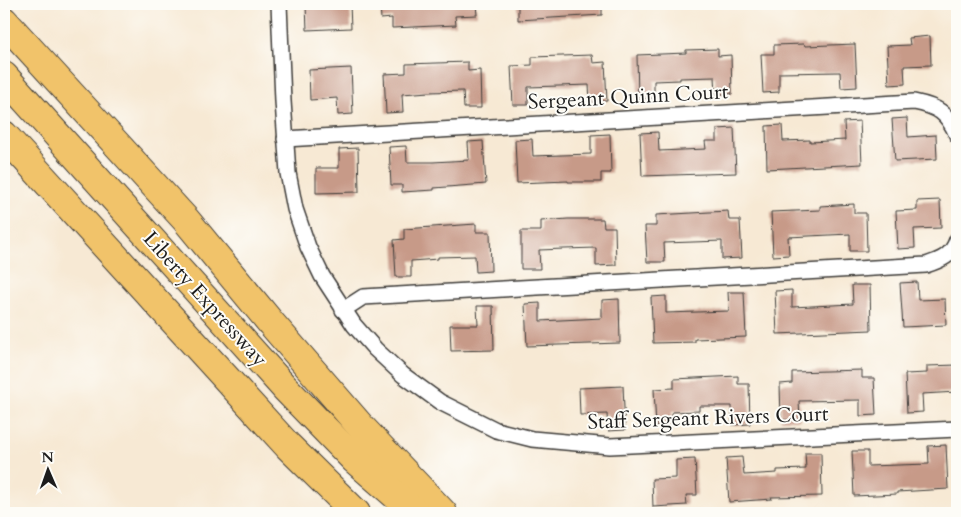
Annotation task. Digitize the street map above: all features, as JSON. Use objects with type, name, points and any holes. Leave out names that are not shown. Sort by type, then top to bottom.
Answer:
[{"type":"highway","points":[[4,21],[186,220],[271,323],[362,428],[443,513]]},
{"type":"highway","name":"Liberty Expressway","points":[[4,76],[285,388],[355,460],[416,513]]},
{"type":"highway","name":"Liberty Expressway","points":[[4,135],[288,446],[356,513]]},
{"type":"street","name":"Staff Sergeant Rivers Court","points":[[279,4],[288,173],[295,209],[308,247],[343,310],[375,348],[403,376],[440,402],[496,430],[532,440],[610,446],[957,429]]},
{"type":"street","name":"Sergeant Quinn Court","points":[[285,139],[914,102],[933,106],[947,116],[957,135]]},
{"type":"street","points":[[343,310],[363,297],[926,265],[943,260],[951,253],[957,240]]},
{"type":"building","points":[[350,4],[351,28],[307,30],[306,5]]},
{"type":"building","points":[[380,4],[476,4],[477,15],[455,16],[456,25],[392,28],[392,18],[381,19]]},
{"type":"building","points":[[518,4],[602,4],[602,15],[518,20]]},
{"type":"building","points":[[930,36],[931,65],[904,66],[905,84],[889,85],[887,46],[910,45],[909,38]]},
{"type":"building","points":[[804,44],[805,46],[855,44],[857,87],[841,88],[840,72],[779,73],[779,92],[763,93],[761,54],[774,54],[774,45]]},
{"type":"building","points":[[718,49],[718,56],[731,55],[732,94],[716,94],[715,77],[680,78],[680,80],[654,81],[654,98],[638,99],[637,55],[686,53],[686,50]]},
{"type":"building","points":[[592,55],[593,63],[605,62],[607,101],[590,102],[589,85],[528,87],[528,105],[513,105],[511,66],[532,65],[532,57]]},
{"type":"building","points":[[468,62],[468,71],[480,70],[481,108],[464,108],[463,91],[429,92],[402,94],[403,112],[386,113],[384,74],[406,73],[406,64]]},
{"type":"building","points":[[351,68],[353,114],[338,115],[337,98],[310,100],[309,70]]},
{"type":"building","points":[[907,118],[908,137],[936,135],[937,159],[895,161],[892,119]]},
{"type":"building","points":[[860,121],[862,164],[767,169],[766,126],[782,125],[783,141],[810,140],[810,142],[845,140],[844,122]]},
{"type":"building","points":[[734,128],[736,173],[642,176],[640,133],[658,132],[659,151],[706,149],[705,141],[717,141],[717,129]]},
{"type":"building","points":[[610,134],[611,173],[601,173],[601,182],[517,183],[515,140],[532,139],[533,156],[591,154],[591,135]]},
{"type":"building","points":[[483,141],[486,184],[402,192],[402,185],[391,185],[389,147],[406,146],[407,162],[469,160],[468,142]]},
{"type":"building","points":[[358,148],[359,192],[316,193],[316,168],[339,168],[339,149]]},
{"type":"building","points":[[940,200],[941,228],[914,229],[915,248],[898,249],[896,211],[917,210],[917,201]]},
{"type":"building","points":[[854,204],[854,213],[866,213],[867,251],[850,251],[850,234],[788,237],[789,255],[773,256],[771,212],[820,210],[820,206]]},
{"type":"building","points":[[728,211],[729,220],[740,220],[742,258],[722,259],[722,241],[664,243],[665,262],[647,262],[645,226],[656,226],[656,215]]},
{"type":"building","points":[[603,219],[604,227],[615,227],[616,265],[596,266],[596,248],[539,250],[540,269],[521,269],[521,231],[541,231],[541,221]]},
{"type":"building","points":[[476,224],[476,232],[490,232],[491,271],[476,272],[475,256],[438,257],[438,259],[411,261],[411,277],[396,277],[394,240],[404,239],[404,229]]},
{"type":"building","points":[[917,282],[918,300],[945,299],[946,325],[903,327],[900,283]]},
{"type":"building","points":[[852,285],[870,285],[871,330],[777,334],[775,291],[792,290],[792,307],[853,304]]},
{"type":"building","points":[[728,292],[744,292],[746,337],[695,339],[695,342],[653,343],[651,297],[666,296],[666,313],[729,311]]},
{"type":"building","points":[[619,299],[620,343],[527,346],[525,304],[540,303],[540,321],[602,318],[602,300]]},
{"type":"building","points":[[477,306],[493,306],[494,350],[451,351],[450,325],[478,325]]},
{"type":"building","points":[[957,365],[957,392],[922,394],[923,412],[907,413],[905,374],[927,373],[927,366]]},
{"type":"building","points":[[862,370],[862,378],[874,378],[876,415],[860,416],[860,400],[799,401],[800,420],[781,420],[780,384],[792,383],[792,372]]},
{"type":"building","points":[[738,376],[738,384],[749,384],[750,424],[732,425],[732,406],[699,406],[699,411],[672,412],[672,426],[656,427],[654,389],[674,388],[674,379]]},
{"type":"building","points":[[623,386],[625,430],[608,431],[607,414],[580,415],[579,388]]},
{"type":"building","points":[[946,445],[948,489],[854,496],[852,451],[868,451],[868,466],[929,464],[928,446]]},
{"type":"building","points":[[805,453],[821,453],[822,496],[771,497],[772,499],[729,502],[726,458],[742,457],[744,475],[777,473],[777,470],[806,469]]},
{"type":"building","points":[[695,459],[697,495],[686,495],[687,505],[653,507],[652,479],[676,478],[676,460]]}]
